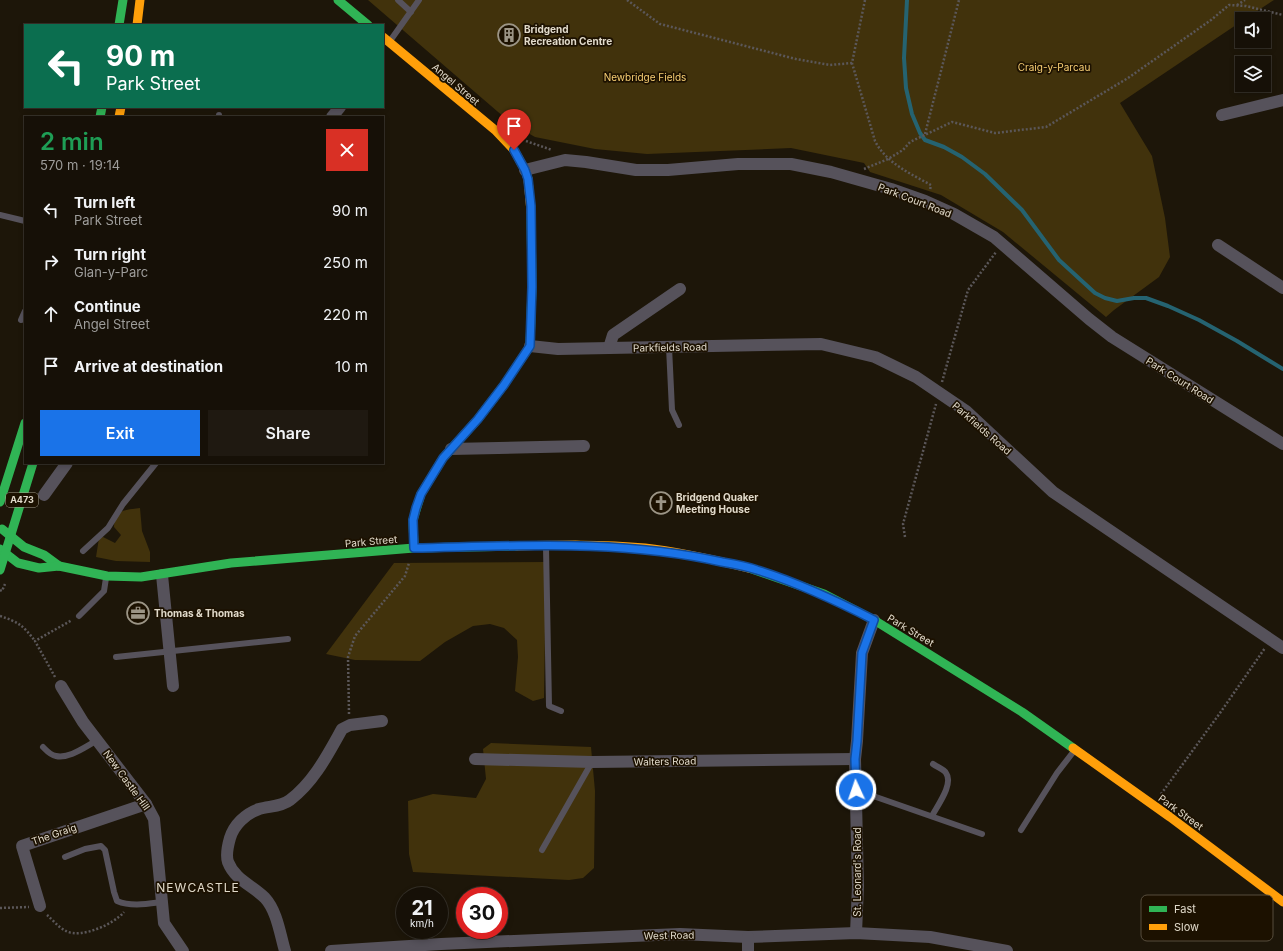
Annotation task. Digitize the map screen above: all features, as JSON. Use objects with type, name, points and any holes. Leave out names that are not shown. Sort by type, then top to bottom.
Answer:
[{"type":"main road","points":[[119,24],[123,0]]},
{"type":"main road","points":[[137,24],[140,0]]},
{"type":"main road","points":[[338,0],[367,24]]},
{"type":"main road","name":"Angel Street","points":[[385,43],[506,140],[514,150],[525,170],[528,179],[531,206],[532,287],[530,346]]},
{"type":"main road","points":[[412,549],[413,520],[421,494],[443,458],[478,419],[504,385],[530,346]]},
{"type":"main road","name":"A473","points":[[0,502],[24,425]]},
{"type":"main road","points":[[6,457],[17,449]]},
{"type":"main road","name":"A473","points":[[3,551],[11,536],[33,464]]},
{"type":"main road","name":"Park Street","points":[[0,527],[24,547],[44,555],[59,566]]},
{"type":"main road","name":"Park Street","points":[[3,551],[18,563],[39,568],[59,566],[106,576],[141,577],[162,575],[231,563],[412,549],[546,545],[644,548],[676,552],[756,569],[824,594],[874,620],[1022,712],[1152,805],[1283,902]]},
{"type":"main road","points":[[0,570],[3,551]]},
{"type":"street","points":[[1222,115],[1283,100]]},
{"type":"street","points":[[333,116],[339,108]]},
{"type":"street","name":"Park Court Road","points":[[525,170],[565,160],[636,170],[668,170],[738,164],[791,164],[832,172],[891,189],[925,201],[954,214],[994,237],[1088,319],[1112,337],[1283,444]]},
{"type":"street","points":[[1218,245],[1283,288]]},
{"type":"street","points":[[609,348],[613,335],[680,289]]},
{"type":"street","name":"Parkfields Road","points":[[530,346],[558,349],[821,344],[875,356],[916,377],[966,411],[1053,492],[1283,648]]},
{"type":"street","points":[[451,449],[584,446]]},
{"type":"street","points":[[44,495],[66,464]]},
{"type":"street","points":[[162,575],[173,686]]},
{"type":"street","name":"St. Leonard's Road","points":[[856,933],[858,886],[855,759],[862,653],[874,620]]},
{"type":"street","name":"New Castle Hill","points":[[60,686],[83,722],[146,804],[154,819],[164,922],[183,951]]},
{"type":"street","points":[[285,951],[274,915],[266,899],[233,872],[228,860],[228,843],[233,830],[245,816],[258,810],[275,807],[290,800],[314,776],[342,729],[350,725],[382,721]]},
{"type":"street","name":"Walters Road","points":[[475,759],[592,762],[855,759]]},
{"type":"street","name":"The Graig","points":[[40,906],[22,846],[146,804]]},
{"type":"street","name":"West Road","points":[[331,951],[448,944],[680,934],[748,937],[856,933],[930,937],[1007,951]]},
{"type":"street","points":[[748,937],[748,951]]},
{"type":"lane","points":[[398,0],[411,12]]},
{"type":"lane","points":[[385,43],[419,0]]},
{"type":"lane","points":[[0,215],[24,221]]},
{"type":"lane","points":[[21,320],[24,312]]},
{"type":"lane","points":[[669,347],[672,410],[679,425]]},
{"type":"lane","points":[[83,551],[108,528],[123,504],[155,464]]},
{"type":"lane","points":[[546,545],[549,706],[561,711]]},
{"type":"lane","points":[[79,616],[104,591],[106,576]]},
{"type":"lane","points":[[116,657],[288,639]]},
{"type":"lane","points":[[43,747],[55,756],[62,756],[70,754],[98,740]]},
{"type":"lane","points":[[1021,830],[1057,773],[1075,750]]},
{"type":"lane","points":[[542,850],[592,762]]},
{"type":"lane","points":[[932,816],[947,789],[949,780],[946,772],[933,764]]},
{"type":"lane","points":[[856,790],[982,834]]},
{"type":"lane","points":[[65,857],[85,849],[101,846],[105,850],[117,901],[123,904],[162,902]]},
{"type":"path","points":[[627,0],[660,24],[796,59],[830,65],[852,63]]},
{"type":"path","points":[[865,0],[852,63],[875,141],[880,150],[888,159],[931,185],[925,201]]},
{"type":"path","points":[[925,134],[959,0]]},
{"type":"path","points":[[1237,6],[1245,0]]},
{"type":"path","points":[[863,169],[888,159],[903,150],[910,142],[952,122],[995,134],[1046,127],[1128,78],[1211,20],[1229,5],[1246,6],[1283,15]]},
{"type":"path","points":[[522,139],[548,150],[555,151]]},
{"type":"path","points":[[350,725],[348,657],[355,636],[405,576],[412,549]]},
{"type":"path","points":[[0,616],[15,621],[27,630],[35,641],[60,686]]},
{"type":"path","points":[[35,641],[79,616]]},
{"type":"path","points":[[1152,805],[1220,713],[1271,639]]},
{"type":"path","points":[[40,906],[60,927],[67,932],[74,934],[105,926],[121,915],[131,904]]},
{"type":"path","points":[[0,908],[20,907]]},
{"type":"green space","points":[[368,0],[1274,0],[1256,12],[1235,12],[1235,26],[1120,103],[1152,156],[1165,218],[1170,257],[1159,277],[1106,317],[1003,232],[941,195],[870,172],[864,163],[791,148],[647,154],[595,149],[535,137],[512,124]]},
{"type":"green space","points":[[140,508],[142,531],[150,552],[150,562],[116,561],[96,557],[99,538],[103,537],[115,543],[121,535],[114,527],[116,517],[125,510]]},
{"type":"green space","points":[[546,562],[544,698],[533,701],[515,691],[518,657],[517,640],[504,628],[490,624],[473,626],[445,642],[420,661],[355,660],[326,654],[394,563]]},
{"type":"green space","points":[[491,743],[591,747],[595,791],[594,868],[583,878],[569,880],[413,872],[409,854],[408,801],[433,794],[476,798],[486,779],[483,749]]},
{"type":"waterway","points":[[907,0],[904,58],[906,88],[912,114],[920,133],[925,140],[944,147],[962,157],[985,174],[1022,210],[1059,260],[1095,293],[1105,298],[1117,301],[1134,298],[1146,298],[1168,306],[1199,320],[1283,369]]},
{"type":"traffic: fast","points":[[119,24],[123,0]]},
{"type":"traffic: fast","points":[[338,0],[367,24]]},
{"type":"traffic: fast","points":[[100,116],[102,108]]},
{"type":"traffic: fast","points":[[414,548],[413,520],[421,494],[443,458],[478,419],[504,385],[530,346],[532,287],[531,212]]},
{"type":"traffic: fast","points":[[0,502],[24,426]]},
{"type":"traffic: fast","points":[[0,570],[33,464]]},
{"type":"traffic: fast","points":[[2,529],[24,547],[44,555],[59,566]]},
{"type":"traffic: fast","points":[[0,549],[18,563],[39,568],[59,566],[107,576],[141,577],[231,563],[414,548],[517,546]]},
{"type":"traffic: fast","points":[[749,568],[824,594],[874,620],[1022,712],[1073,748]]},
{"type":"traffic: slow","points":[[137,24],[140,0]]},
{"type":"traffic: slow","points":[[384,38],[495,130],[514,150],[525,170],[528,179],[531,212]]},
{"type":"traffic: slow","points":[[119,116],[121,108]]},
{"type":"traffic: slow","points":[[517,546],[597,545],[645,548],[684,554],[749,568]]},
{"type":"traffic: slow","points":[[1073,748],[1170,817],[1283,902]]},
{"type":"place","name":"Bridgend Recreation Centre","points":[[509,35]]},
{"type":"place","name":"Bridgend Quaker Meeting House","points":[[661,503]]},
{"type":"place","name":"Thomas & Thomas","points":[[138,613]]},
{"type":"district","name":"NEWCASTLE","points":[[198,888]]},
{"type":"route","points":[[514,150],[525,170],[528,179],[531,206],[532,287],[530,346],[504,385],[478,419],[443,458],[421,494],[413,520],[414,548],[584,545],[644,548],[676,552],[756,569],[824,594],[874,620],[862,653],[855,759],[856,790]]},
{"type":"park label","name":"Craig-y-Parcau","points":[[1054,67]]},
{"type":"park label","name":"Newbridge Fields","points":[[645,77]]}]
